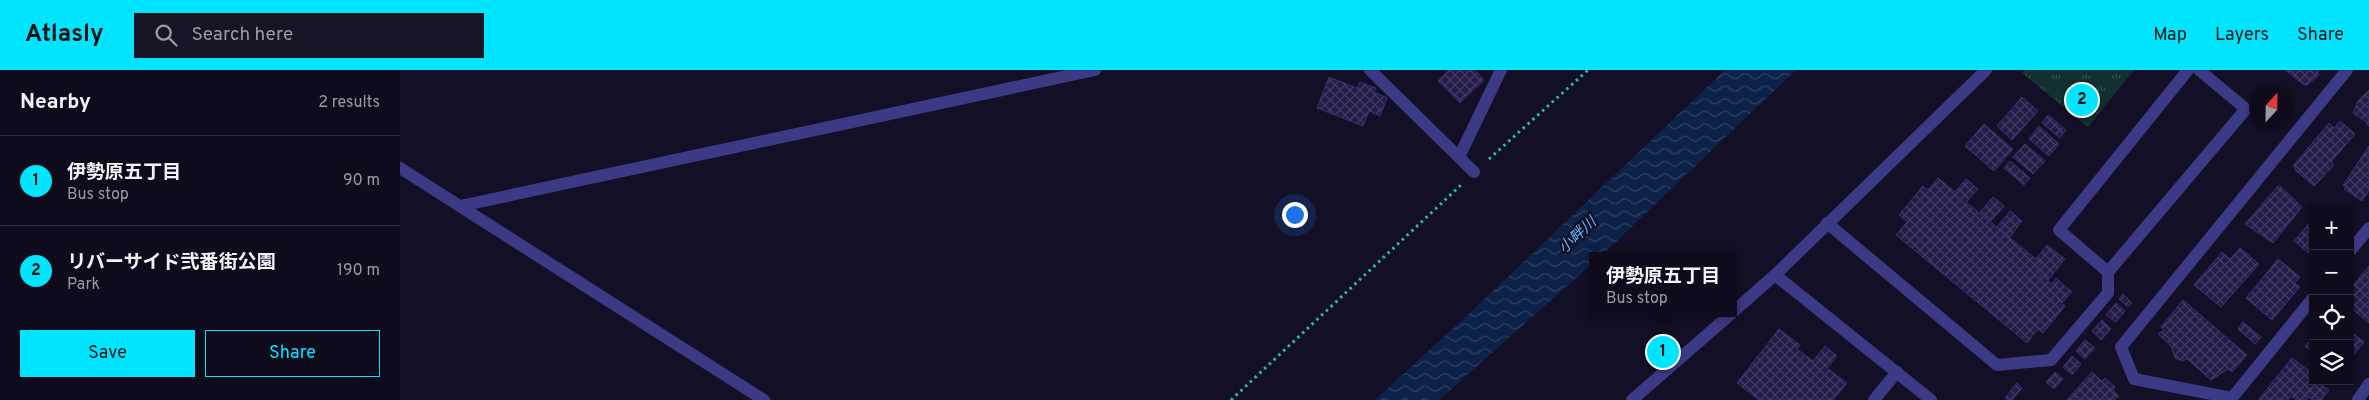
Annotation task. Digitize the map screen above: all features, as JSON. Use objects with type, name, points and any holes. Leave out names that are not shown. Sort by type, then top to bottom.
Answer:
[{"type":"street","points":[[460,206],[1094,70]]},
{"type":"street","points":[[1370,70],[1474,172]]},
{"type":"street","points":[[1459,157],[1501,70]]},
{"type":"street","points":[[1737,309],[1775,275],[1986,70]]},
{"type":"street","points":[[2108,272],[2059,230],[2188,70]]},
{"type":"street","points":[[1827,223],[1997,365],[2051,360],[2108,293],[2108,272],[2246,109],[2199,70]]},
{"type":"street","points":[[2309,303],[2232,398],[2134,379],[2121,347],[2347,70]]},
{"type":"street","points":[[400,168],[764,400]]},
{"type":"street","points":[[2352,250],[2369,228]]},
{"type":"street","points":[[1775,275],[1930,400]]},
{"type":"street","points":[[1632,400],[1727,317]]},
{"type":"street","points":[[1874,400],[1897,372]]},
{"type":"street","points":[[2358,400],[2369,384]]},
{"type":"path","points":[[1231,400],[1474,172],[1588,70]]},
{"type":"green space","points":[[2024,70],[2134,70],[2088,127],[2022,73]]},
{"type":"water","name":"小畔川","points":[[1725,70],[1796,70],[1605,252],[1589,252],[1589,267],[1439,400],[1375,400],[1473,310]]},
{"type":"building","points":[[1449,70],[1475,70],[1484,80],[1460,103],[1438,81]]},
{"type":"building","points":[[2285,70],[2319,70],[2317,73],[2319,75],[2307,85],[2304,85]]},
{"type":"building","points":[[1329,77],[1357,88],[1360,82],[1376,88],[1374,92],[1387,98],[1380,116],[1369,111],[1363,126],[1317,108]]},
{"type":"building","points":[[2369,90],[2369,126],[2366,124],[2368,123],[2353,113],[2358,101]]},
{"type":"building","points":[[2022,97],[2038,111],[2012,140],[1997,126]]},
{"type":"building","points":[[2048,115],[2066,130],[2060,138],[2042,123]]},
{"type":"building","points":[[2340,121],[2355,134],[2331,162],[2334,165],[2314,186],[2295,170],[2296,168],[2293,166],[2329,123],[2334,128]]},
{"type":"building","points":[[1984,124],[2013,149],[1994,171],[1965,146]]},
{"type":"building","points":[[2039,126],[2059,144],[2049,156],[2029,139]]},
{"type":"building","points":[[2025,144],[2045,161],[2033,174],[2013,157]]},
{"type":"building","points":[[2369,146],[2369,190],[2362,201],[2344,189],[2346,187],[2343,185]]},
{"type":"building","points":[[2010,161],[2030,178],[2024,185],[2004,168]]},
{"type":"building","points":[[1938,178],[1955,192],[1966,179],[1978,189],[1966,202],[2041,263],[2035,270],[2052,284],[2056,278],[2072,292],[2062,303],[2065,306],[2043,333],[2038,329],[2027,343],[1896,235],[1907,222],[1899,215],[1923,186],[1928,190]]},
{"type":"building","points":[[2279,185],[2302,207],[2273,243],[2245,224]]},
{"type":"building","points":[[1993,197],[2004,206],[1991,221],[1980,212]]},
{"type":"building","points":[[2010,211],[2022,221],[2010,237],[1997,227]]},
{"type":"building","points":[[2309,224],[2309,254],[2294,241]]},
{"type":"building","points":[[2047,245],[2065,259],[2048,280],[2035,270],[2041,263],[2036,259]]},
{"type":"building","points":[[2240,248],[2259,264],[2221,307],[2194,285],[2222,252],[2230,259]]},
{"type":"building","points":[[2278,259],[2300,277],[2295,283],[2300,287],[2272,320],[2246,298]]},
{"type":"building","points":[[2369,266],[2369,323],[2354,310],[2354,284]]},
{"type":"building","points":[[2123,294],[2132,303],[2128,307],[2119,299]]},
{"type":"building","points":[[2183,300],[2247,355],[2232,372],[2228,369],[2211,380],[2187,359],[2182,361],[2175,358],[2171,346],[2158,334],[2164,330],[2161,327]]},
{"type":"building","points":[[2116,303],[2125,311],[2116,322],[2106,315]]},
{"type":"building","points":[[2102,320],[2111,329],[2101,340],[2092,331]]},
{"type":"building","points":[[2243,322],[2261,337],[2255,344],[2238,329]]},
{"type":"building","points":[[1779,329],[1800,345],[1797,349],[1813,361],[1825,346],[1837,356],[1827,368],[1847,383],[1833,400],[1759,400],[1737,383]]},
{"type":"building","points":[[2354,334],[2364,342],[2354,354]]},
{"type":"building","points":[[2085,340],[2095,348],[2085,359],[2076,351]]},
{"type":"building","points":[[2309,342],[2309,350],[2305,346]]},
{"type":"building","points":[[2072,356],[2081,364],[2072,375],[2063,367]]},
{"type":"building","points":[[2292,358],[2309,371],[2309,385],[2322,385],[2329,390],[2321,400],[2313,400],[2308,397],[2306,400],[2296,400],[2291,396],[2288,400],[2259,399]]},
{"type":"building","points":[[2055,372],[2063,379],[2054,389],[2046,382]]},
{"type":"building","points":[[2092,372],[2102,381],[2105,378],[2115,387],[2113,390],[2119,396],[2114,400],[2067,400]]},
{"type":"building","points":[[2017,383],[2022,388],[2012,400],[2008,400],[2005,398]]},
{"type":"place","name":"リバーサイド弐番街公園","points":[[2082,100]]},
{"type":"place","name":"伊勢原五丁目","points":[[1663,352]]}]
